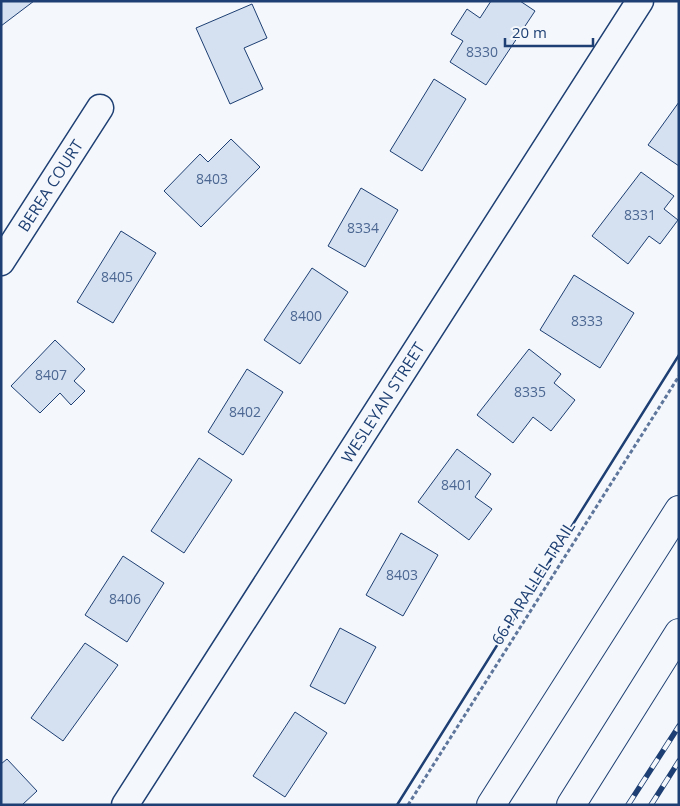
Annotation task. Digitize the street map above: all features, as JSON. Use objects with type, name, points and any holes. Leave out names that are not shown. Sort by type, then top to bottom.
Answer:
[{"type":"highway","points":[[491,805],[679,510]]},
{"type":"highway","points":[[572,805],[679,633]]},
{"type":"street","name":"WESLEYAN STREET","points":[[125,805],[640,1]]},
{"type":"street","name":"BEREA COURT","points":[[1,262],[100,108]]},
{"type":"path","name":"66 PARALLEL TRAIL","points":[[408,805],[679,376]]},
{"type":"building","points":[[1,1],[34,1],[1,26]]},
{"type":"building","points":[[491,1],[520,1],[535,11],[486,85],[450,62],[463,41],[451,34],[467,9],[480,18]]},
{"type":"building","points":[[252,4],[267,38],[244,48],[263,89],[230,104],[196,28]]},
{"type":"building","points":[[434,79],[466,99],[422,171],[390,151]]},
{"type":"building","points":[[679,102],[679,166],[648,145]]},
{"type":"building","points":[[231,139],[260,167],[201,227],[164,191],[200,154],[208,162]]},
{"type":"building","points":[[641,172],[674,196],[664,209],[678,220],[660,244],[649,236],[628,264],[592,236]]},
{"type":"building","points":[[361,188],[398,210],[365,267],[328,246]]},
{"type":"building","points":[[121,231],[156,253],[113,323],[77,302]]},
{"type":"building","points":[[312,268],[348,292],[300,364],[264,340]]},
{"type":"building","points":[[574,275],[634,313],[600,368],[540,330]]},
{"type":"building","points":[[55,340],[85,369],[74,381],[85,391],[71,405],[60,393],[40,413],[11,386]]},
{"type":"building","points":[[529,349],[561,374],[554,383],[575,400],[551,431],[533,417],[513,443],[477,415]]},
{"type":"building","points":[[247,369],[283,392],[243,455],[208,432]]},
{"type":"building","points":[[457,449],[491,474],[475,497],[492,509],[469,540],[418,502]]},
{"type":"building","points":[[199,458],[232,480],[184,553],[151,531]]},
{"type":"building","points":[[401,533],[438,555],[403,616],[366,595]]},
{"type":"building","points":[[123,556],[164,583],[127,642],[85,615]]},
{"type":"building","points":[[340,628],[376,647],[345,704],[310,686]]},
{"type":"building","points":[[85,643],[118,665],[63,741],[31,718]]},
{"type":"building","points":[[295,712],[327,733],[285,797],[253,776]]},
{"type":"building","points":[[7,759],[37,791],[22,805],[1,805],[1,764]]},
{"type":"railway","points":[[628,805],[679,726]]},
{"type":"railway","points":[[651,805],[679,761]]},
{"type":"wall","points":[[397,805],[679,355]]}]
